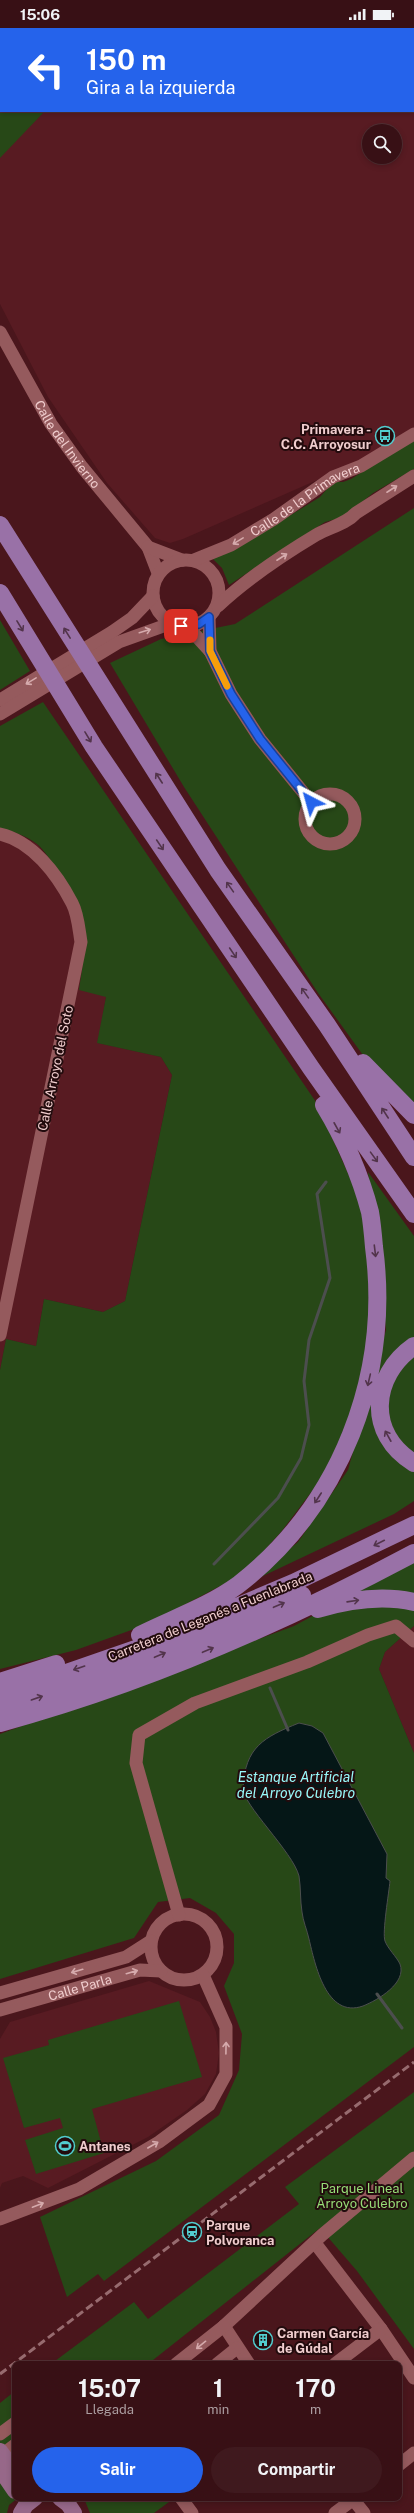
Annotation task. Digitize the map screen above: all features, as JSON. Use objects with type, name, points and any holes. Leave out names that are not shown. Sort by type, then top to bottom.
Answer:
[{"type":"highway","points":[[0,525],[218,870],[327,1025],[414,1157]]},
{"type":"highway","points":[[0,593],[94,746],[310,1068],[414,1214]]},
{"type":"highway","points":[[327,1025],[414,1115]]},
{"type":"highway","points":[[140,1635],[215,1598],[237,1585],[262,1563],[315,1503],[347,1446],[359,1417],[375,1349],[378,1322],[379,1292],[370,1213],[346,1143],[309,1080],[310,1068]]},
{"type":"highway","points":[[414,1346],[391,1366],[382,1387],[380,1404],[381,1421],[389,1439],[401,1453],[414,1464]]},
{"type":"highway","points":[[0,1682],[140,1635],[223,1602],[414,1513]]},
{"type":"highway","name":"Carretera de Leganés a Fuenlabrada","points":[[0,1696],[150,1644],[293,1583],[414,1525]]},
{"type":"highway","name":"Carretera de Leganés a Fuenlabrada","points":[[0,1711],[153,1658],[302,1595],[414,1541]]},
{"type":"highway","points":[[0,1725],[176,1664],[249,1633],[414,1553]]},
{"type":"highway","points":[[249,1633],[336,1604],[372,1600],[414,1602]]},
{"type":"highway","points":[[0,1674],[22,1667],[57,1663]]},
{"type":"main road","points":[[4,2455],[12,2467]]},
{"type":"main road","points":[[4,2455],[12,2481]]},
{"type":"main road","points":[[20,2507],[29,2501]]},
{"type":"street","name":"Calle del Invierno","points":[[0,332],[35,398],[68,450],[148,547]]},
{"type":"street","name":"Calle de la Primavera","points":[[188,560],[231,545],[274,519],[333,477],[361,466],[414,434]]},
{"type":"street","points":[[153,596],[159,612],[172,623],[188,627],[199,624],[209,617],[218,606],[248,578],[317,534],[350,520],[356,513],[414,476]]},
{"type":"street","points":[[148,547],[188,560],[212,570],[218,580],[220,593],[218,606]]},
{"type":"street","points":[[115,637],[153,596],[158,572],[148,547]]},
{"type":"street","points":[[158,572],[170,562],[188,560]]},
{"type":"street","points":[[209,617],[210,651]]},
{"type":"street","points":[[0,714],[8,700],[115,637],[172,623]]},
{"type":"street","points":[[188,627],[210,651],[231,694],[260,739],[311,802]]},
{"type":"street","name":"Calle Arroyo del Soto","points":[[0,834],[11,837],[38,854],[72,903],[82,942],[0,1335]]},
{"type":"street","points":[[179,1915],[136,1763],[139,1735],[195,1703],[307,1662],[375,1633],[396,1626],[414,1641]]},
{"type":"street","points":[[179,1915],[190,1915],[200,1919],[209,1926],[215,1935],[217,1946],[216,1957],[211,1967],[203,1975],[192,1979],[181,1980],[170,1977],[161,1971],[154,1962],[151,1941],[161,1924],[179,1915]]},
{"type":"street","name":"Calle Parla","points":[[0,1993],[126,1957],[151,1941]]},
{"type":"street","name":"Calle Parla","points":[[0,2010],[140,1970],[161,1971]]},
{"type":"street","points":[[1,2219],[79,2189],[159,2142],[209,2105],[226,2074],[226,2027],[203,1975]]},
{"type":"street","points":[[180,2361],[224,2326],[315,2243],[414,2158]]},
{"type":"street","points":[[315,2243],[381,2329],[414,2378]]},
{"type":"street","points":[[224,2326],[247,2361]]},
{"type":"street","points":[[339,2361],[381,2329]]},
{"type":"street","points":[[220,2361],[237,2348]]},
{"type":"street","points":[[0,2434],[12,2425]]},
{"type":"street","points":[[402,2463],[414,2454]]},
{"type":"street","points":[[183,2501],[192,2513]]},
{"type":"street","points":[[335,2513],[350,2501]]},
{"type":"street","points":[[356,2501],[364,2513]]},
{"type":"shaded area","points":[[0,112],[414,112],[414,429],[365,459],[183,539],[170,543],[155,538],[107,483],[48,397],[0,304]]},
{"type":"shaded area","points":[[0,828],[11,830],[37,844],[59,872],[84,920],[86,940],[106,997],[98,1043],[161,1057],[172,1075],[125,1301],[103,1312],[44,1299],[36,1346],[6,1339],[0,1370]]},
{"type":"shaded area","points":[[414,1626],[414,1753],[379,1669],[385,1652]]},
{"type":"shaded area","name":"Antanes","points":[[149,1981],[200,2002],[210,2017],[216,2032],[219,2053],[216,2074],[205,2094],[187,2110],[148,2137],[48,2188],[23,2176],[2,2183],[0,2188],[0,2039],[10,2022]]},
{"type":"green space","points":[[0,112],[44,112],[0,158]]},
{"type":"green space","points":[[414,440],[414,469],[373,493],[344,517],[325,522],[229,585],[222,568],[213,559],[239,547],[320,497],[333,482],[343,482],[351,479]]},
{"type":"green space","points":[[414,508],[414,1105],[368,1062],[318,993],[184,787],[110,663],[161,639],[235,624]]},
{"type":"green space","points":[[0,620],[30,671],[0,690]]},
{"type":"green space","points":[[43,702],[316,1102],[360,1200],[372,1280],[368,1352],[352,1420],[325,1474],[281,1532],[243,1574],[148,1624],[76,1650],[0,1669],[0,1370],[6,1339],[36,1346],[44,1299],[103,1312],[125,1301],[172,1075],[161,1057],[97,1043],[106,997],[79,990],[84,956],[85,931],[84,922],[78,905],[49,858],[37,844],[19,834],[0,828],[0,726]]},
{"type":"green space","points":[[368,1172],[414,1236],[414,1501],[394,1514],[246,1584],[298,1542],[348,1470],[386,1330]]},
{"type":"green space","points":[[414,1561],[414,1626],[385,1652],[379,1669],[414,1753],[414,2047],[104,2281],[98,2274],[67,2297],[40,2217],[156,2161],[219,2115],[239,2070],[242,2034],[224,1986],[234,1963],[234,1934],[216,1913],[190,1898],[158,1902],[134,1938],[0,1979],[0,1734],[294,1626]]},
{"type":"green space","points":[[179,2001],[202,2077],[92,2109],[104,2153],[36,2174],[25,2140],[63,2128],[60,2118],[24,2128],[3,2058],[49,2045],[48,2040]]},
{"type":"green space","name":"Parque Lineal Arroyo Culebro","points":[[414,2092],[414,2349],[357,2271],[320,2228],[152,2361],[55,2361],[134,2302],[148,2319],[299,2204],[285,2187]]},
{"type":"green space","points":[[12,2393],[12,2501],[14,2501],[9,2505],[7,2513],[0,2513],[0,2403]]},
{"type":"green space","points":[[85,2501],[169,2502],[154,2513],[90,2513]]},
{"type":"water","name":"Estanque Artificial del Arroyo Culebro","points":[[299,1723],[312,1726],[323,1733],[387,1854],[386,1878],[390,1881],[384,1937],[386,1944],[400,1964],[401,1971],[399,1978],[390,1990],[376,2000],[363,2006],[350,2008],[340,2005],[331,1997],[324,1987],[319,1975],[303,1919],[299,1876],[295,1866],[288,1854],[250,1805],[243,1788],[245,1774],[252,1753],[266,1739]]},
{"type":"waterway","points":[[214,1564],[278,1498],[301,1458],[309,1425],[304,1381],[309,1340],[330,1278],[317,1194],[326,1182]]},
{"type":"waterway","points":[[270,1688],[288,1730]]},
{"type":"waterway","points":[[377,1994],[402,2028]]},
{"type":"railway","points":[[17,2361],[414,2062]]},
{"type":"railway","points":[[0,2374],[12,2365]]},
{"type":"slow traffic","points":[[210,640],[210,651],[227,686]]},
{"type":"place","name":"Primavera - C.C. Arroyosur","points":[[385,436]]},
{"type":"place","name":"Antanes","points":[[65,2146]]},
{"type":"place","name":"Parque Polvoranca","points":[[192,2232]]},
{"type":"place","name":"Carmen García de Gúdal","points":[[263,2340]]},
{"type":"route","points":[[181,626],[188,627],[199,624],[209,617],[210,651],[231,694],[260,739],[311,802]]}]
